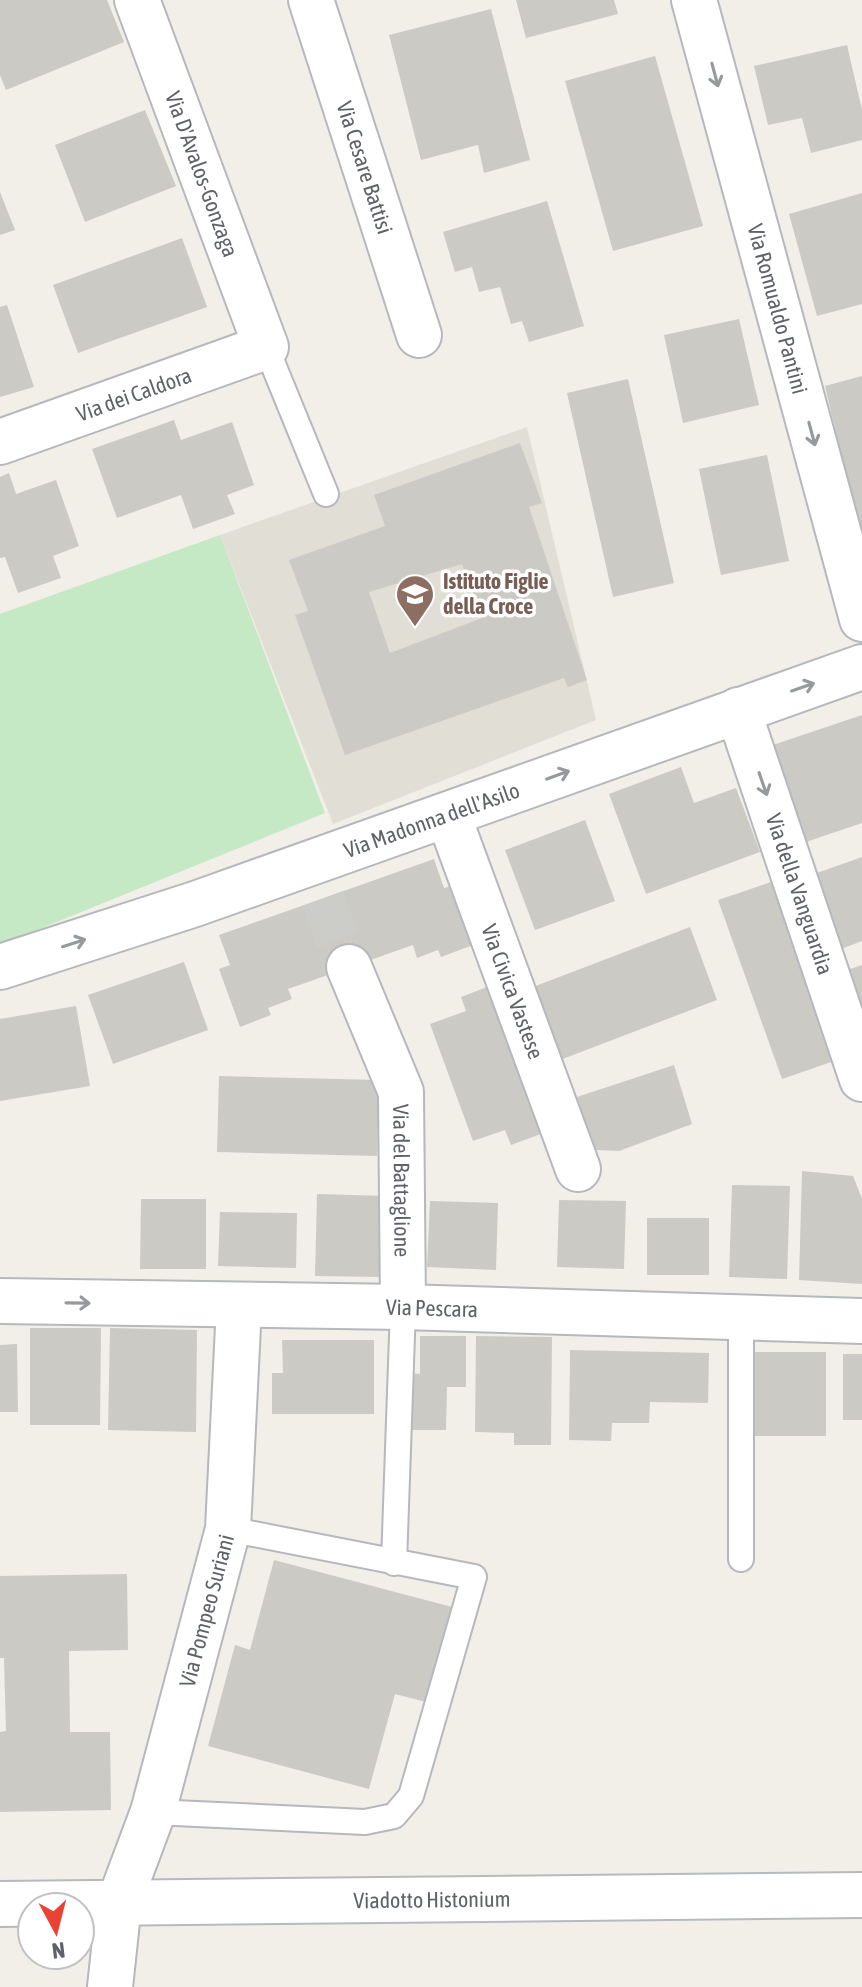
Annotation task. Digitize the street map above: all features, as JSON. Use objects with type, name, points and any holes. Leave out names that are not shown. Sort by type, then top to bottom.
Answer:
[{"type":"street","name":"Via D'Avalos-Gonzaga","points":[[137,0],[266,347]]},
{"type":"street","name":"Via Cesare Battisi","points":[[311,0],[419,335]]},
{"type":"street","name":"Via Romualdo Pantini","points":[[694,0],[862,619]]},
{"type":"street","name":"Via dei Caldora","points":[[0,442],[266,347]]},
{"type":"street","name":"Via Madonna dell'Asilo","points":[[0,967],[314,881],[448,815],[862,667]]},
{"type":"street","name":"Via della Vanguardia","points":[[738,710],[861,1070]]},
{"type":"street","name":"Via Civica Vastese","points":[[448,815],[578,1169]]},
{"type":"street","name":"Via del Battaglione","points":[[349,967],[401,1092],[403,1307]]},
{"type":"street","name":"Via Pescara","points":[[0,1301],[403,1307],[862,1321]]},
{"type":"street","name":"Via Pompeo Suriani","points":[[110,1987],[119,1903],[153,1812],[228,1529],[239,1306]]},
{"type":"street","name":"Viadotto Histonium","points":[[0,1904],[862,1895]]},
{"type":"lane","points":[[266,347],[326,494]]},
{"type":"lane","points":[[394,1563],[403,1307]]},
{"type":"lane","points":[[741,1317],[741,1559]]},
{"type":"lane","points":[[153,1812],[365,1822],[394,1816],[411,1796],[474,1577],[228,1529]]},
{"type":"shaded area","name":"Istituto Figlie della Croce","points":[[527,427],[596,720],[333,824],[220,535]]},
{"type":"green space","points":[[220,535],[325,813],[0,945],[0,614]]},
{"type":"building","points":[[0,0],[107,0],[124,42],[6,90],[0,75]]},
{"type":"building","points":[[516,0],[614,0],[618,14],[526,38]]},
{"type":"building","points":[[491,9],[530,160],[484,173],[478,145],[421,160],[389,35]]},
{"type":"building","points":[[847,45],[862,110],[862,140],[811,153],[802,118],[768,125],[754,66]]},
{"type":"building","points":[[655,56],[703,226],[613,251],[565,81]]},
{"type":"building","points":[[145,110],[176,186],[85,222],[55,145]]},
{"type":"building","points":[[0,192],[15,230],[0,235]]},
{"type":"building","points":[[862,193],[862,304],[817,316],[789,214]]},
{"type":"building","points":[[547,201],[584,326],[529,342],[522,321],[511,324],[500,287],[479,292],[472,267],[455,272],[443,232]]},
{"type":"building","points":[[182,238],[207,307],[78,353],[53,285]]},
{"type":"building","points":[[7,305],[34,387],[0,397],[0,307]]},
{"type":"building","points":[[739,319],[759,405],[683,423],[664,335]]},
{"type":"building","points":[[862,376],[862,539],[861,539],[825,386]]},
{"type":"building","points":[[628,379],[674,583],[613,597],[567,393]]},
{"type":"building","points":[[174,420],[181,440],[232,422],[254,485],[227,495],[235,514],[193,529],[181,495],[117,518],[92,449]]},
{"type":"building","points":[[520,443],[542,503],[529,507],[587,680],[568,687],[564,678],[345,755],[295,615],[308,611],[289,560],[385,526],[374,495]],"holes":[[[462,564],[482,618],[390,653],[369,592]]]},
{"type":"building","points":[[767,455],[789,561],[721,575],[699,469]]},
{"type":"building","points":[[9,473],[16,494],[56,480],[79,546],[53,556],[61,578],[18,593],[5,557],[0,558],[0,477]]},
{"type":"building","points":[[862,715],[862,823],[800,844],[767,747]]},
{"type":"building","points":[[681,767],[694,803],[736,788],[760,852],[646,894],[609,794]]},
{"type":"building","points":[[585,820],[615,901],[535,930],[505,850]]},
{"type":"building","points":[[862,857],[862,941],[841,949],[814,874]]},
{"type":"building","points":[[434,859],[444,888],[452,886],[473,945],[441,957],[438,950],[417,958],[413,945],[288,989],[292,999],[268,1008],[271,1015],[240,1027],[219,969],[230,965],[219,935]]},
{"type":"building","points":[[771,882],[834,1061],[782,1079],[718,900]]},
{"type":"building","points":[[690,927],[717,1000],[560,1060],[533,987]]},
{"type":"building","points":[[184,962],[208,1030],[113,1064],[88,995]]},
{"type":"building","points":[[862,965],[862,1012],[847,970]]},
{"type":"building","points":[[495,984],[549,1131],[511,1145],[505,1130],[473,1141],[430,1024],[466,1011],[461,997]]},
{"type":"building","points":[[76,1006],[90,1086],[0,1101],[0,1019]]},
{"type":"building","points":[[674,1065],[692,1124],[619,1151],[596,1150],[577,1097]]},
{"type":"building","points":[[219,1076],[379,1080],[377,1156],[217,1152]]},
{"type":"building","points":[[802,1171],[853,1176],[862,1199],[862,1284],[799,1280]]},
{"type":"building","points":[[732,1185],[790,1186],[787,1279],[729,1277]]},
{"type":"building","points":[[317,1194],[387,1196],[384,1277],[315,1276]]},
{"type":"building","points":[[141,1199],[206,1199],[206,1269],[140,1269]]},
{"type":"building","points":[[559,1200],[626,1201],[624,1269],[557,1267]]},
{"type":"building","points":[[430,1201],[498,1203],[496,1270],[427,1267]]},
{"type":"building","points":[[220,1212],[297,1213],[296,1268],[218,1266]]},
{"type":"building","points":[[647,1218],[709,1218],[709,1275],[647,1275]]},
{"type":"building","points":[[30,1328],[101,1328],[100,1425],[30,1425]]},
{"type":"building","points":[[110,1328],[197,1330],[196,1432],[108,1430]]},
{"type":"building","points":[[420,1336],[466,1336],[466,1387],[447,1387],[446,1430],[409,1430],[410,1373],[420,1374]]},
{"type":"building","points":[[476,1336],[552,1337],[551,1445],[514,1445],[514,1433],[475,1432]]},
{"type":"building","points":[[282,1340],[374,1340],[374,1414],[272,1414],[272,1373],[283,1373]]},
{"type":"building","points":[[17,1344],[18,1412],[0,1412],[0,1345]]},
{"type":"building","points":[[570,1350],[709,1353],[708,1403],[650,1402],[649,1423],[612,1423],[611,1441],[569,1440]]},
{"type":"building","points":[[751,1352],[826,1352],[826,1436],[750,1436]]},
{"type":"building","points":[[843,1354],[862,1354],[862,1420],[843,1420]]},
{"type":"building","points":[[274,1560],[452,1607],[426,1702],[395,1694],[369,1789],[208,1746],[235,1645],[250,1650]]},
{"type":"building","points":[[127,1574],[128,1650],[69,1651],[70,1732],[110,1732],[111,1810],[0,1812],[0,1732],[6,1731],[4,1658],[0,1658],[0,1576]]},
{"type":"tunnel","points":[[322,899],[349,967]]},
{"type":"place","name":"Istituto Figlie della Croce","points":[[415,628]]}]
